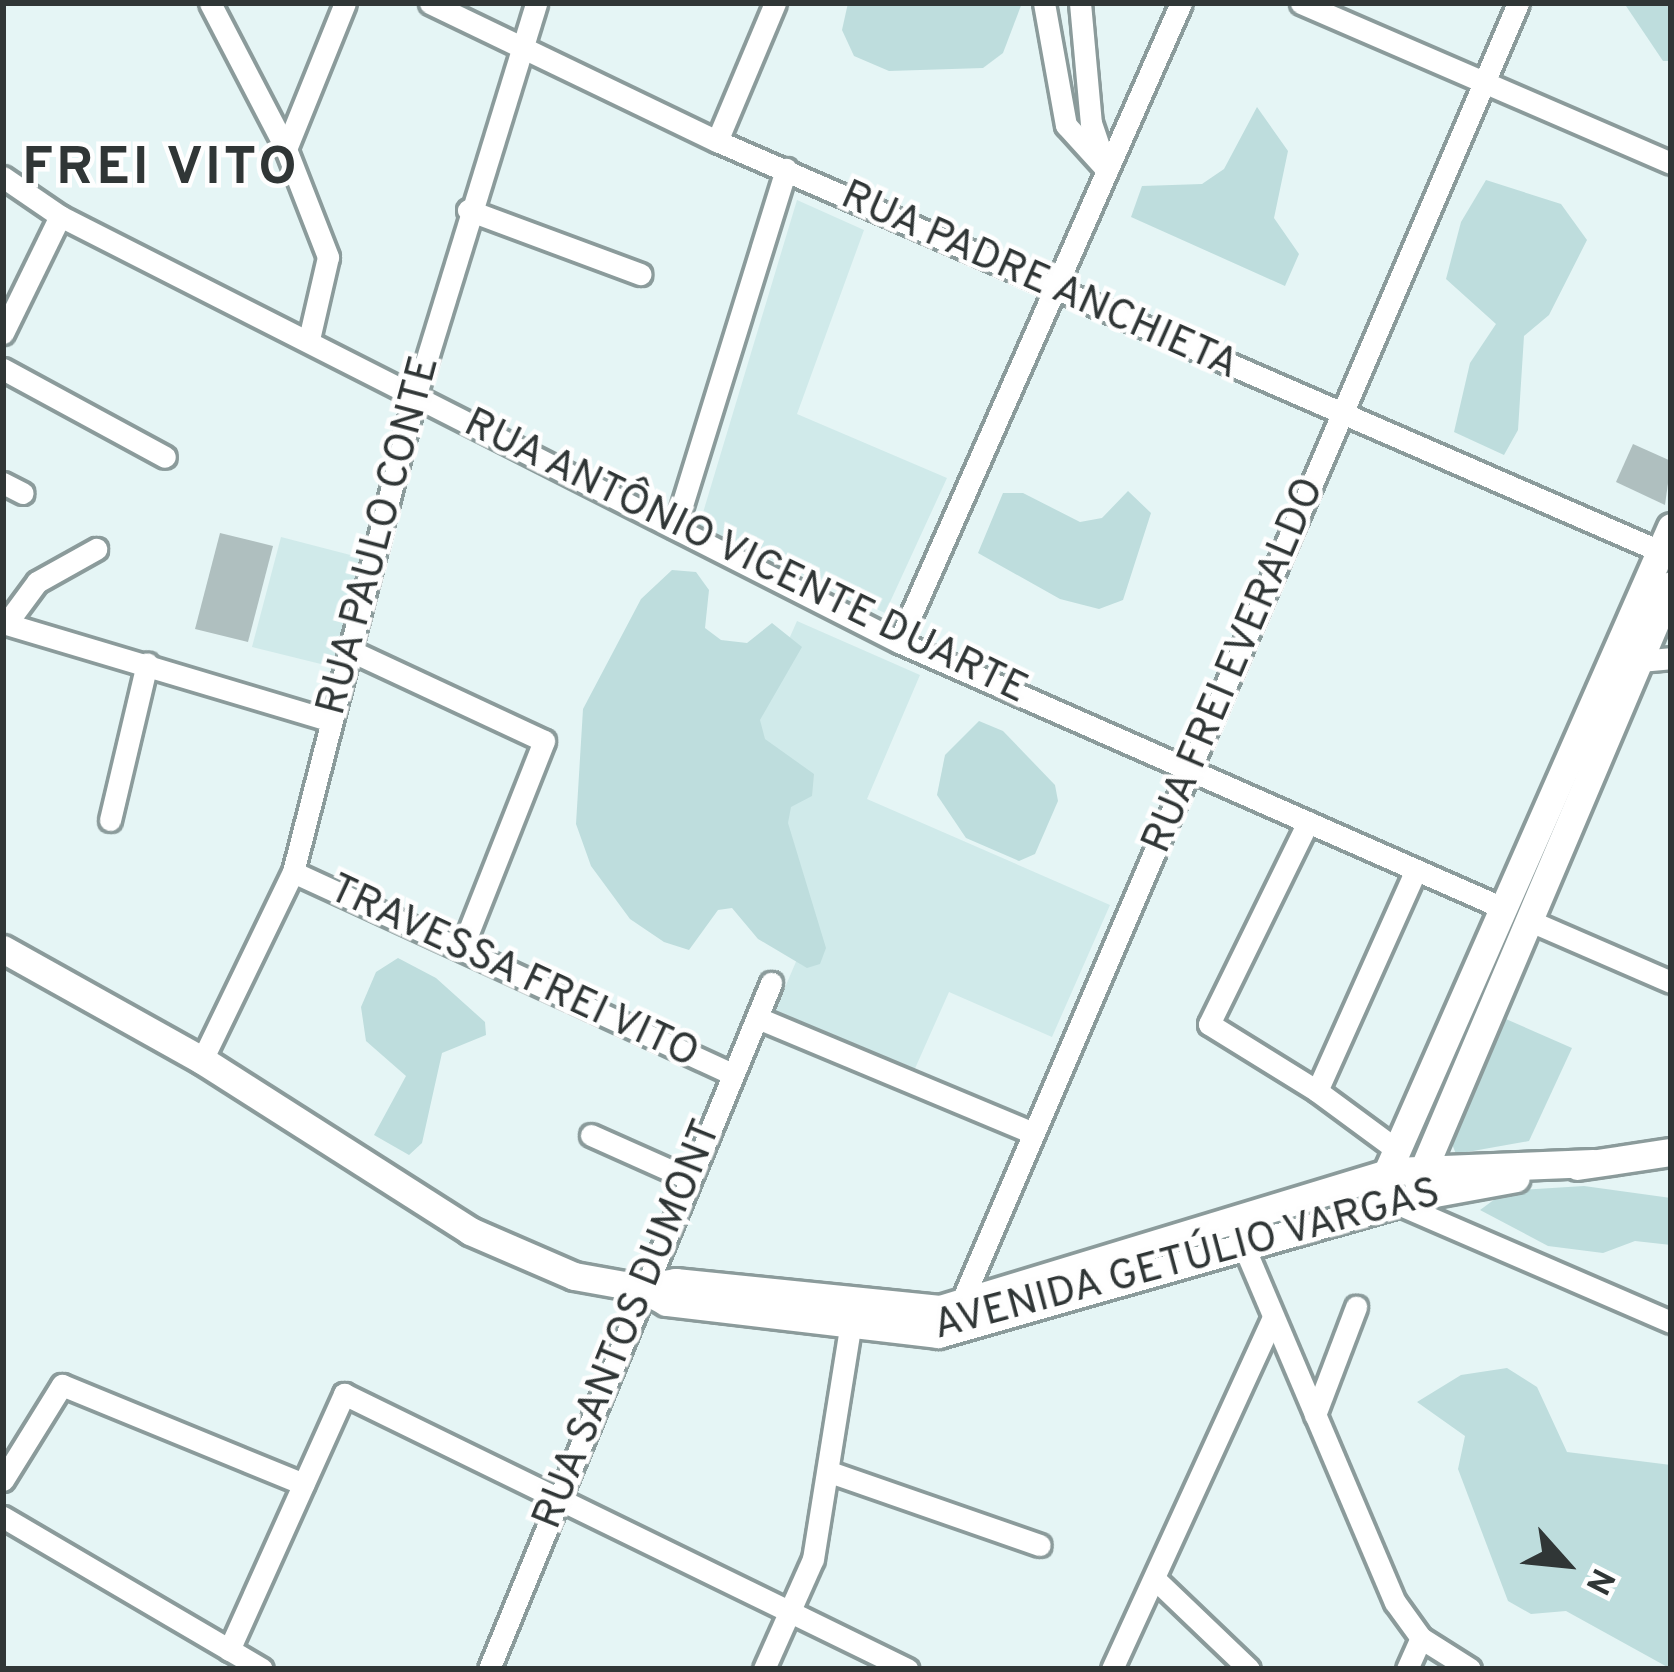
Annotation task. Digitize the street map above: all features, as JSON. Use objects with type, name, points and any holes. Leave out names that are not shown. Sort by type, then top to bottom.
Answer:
[{"type":"main road","points":[[1665,554],[1519,915],[1412,1205],[1381,1174],[1519,915],[1639,661],[1665,554]]},
{"type":"main road","name":"AVENIDA GETÚLIO VARGAS","points":[[10,956],[202,1060],[470,1231],[574,1276],[641,1288],[666,1302],[850,1328],[958,1317],[1239,1236],[1412,1205],[1593,1163],[1671,1152]]},
{"type":"main road","points":[[1409,1118],[1420,1135],[1440,1132]]},
{"type":"main road","name":"AVENIDA GETÚLIO VARGAS","points":[[1239,1236],[1381,1174],[1424,1168],[1593,1163]]},
{"type":"main road","name":"AVENIDA GETÚLIO VARGAS","points":[[641,1288],[675,1282],[958,1317]]},
{"type":"street","points":[[210,3],[286,149],[328,257],[309,339]]},
{"type":"street","points":[[286,149],[345,3]]},
{"type":"street","name":"RUA PADRE ANCHIETA","points":[[430,3],[524,44],[717,141],[1665,554]]},
{"type":"street","name":"RUA PAULO CONTE","points":[[202,1060],[292,872],[416,394],[468,210],[536,3]]},
{"type":"street","points":[[717,141],[775,3]]},
{"type":"street","points":[[1044,3],[1066,124],[1107,170]]},
{"type":"street","points":[[1081,3],[1091,123],[1107,170]]},
{"type":"street","points":[[899,642],[1181,3]]},
{"type":"street","points":[[1301,3],[1671,163]]},
{"type":"street","name":"RUA FREI EVERALDO","points":[[958,1317],[1518,3]]},
{"type":"street","points":[[676,528],[786,169]]},
{"type":"street","name":"RUA ANTÔNIO VICENTE DUARTE","points":[[3,177],[60,216],[899,642],[1671,982]]},
{"type":"street","points":[[468,210],[640,274]]},
{"type":"street","points":[[3,333],[60,216]]},
{"type":"street","points":[[3,369],[165,457]]},
{"type":"street","points":[[96,549],[37,582],[5,624],[331,721]]},
{"type":"street","points":[[349,650],[544,741],[463,946]]},
{"type":"street","points":[[1639,661],[1671,658]]},
{"type":"street","points":[[110,820],[147,663]]},
{"type":"street","points":[[1308,822],[1209,1024],[1317,1090],[1394,1148]]},
{"type":"street","points":[[1317,1090],[1416,870]]},
{"type":"street","name":"TRAVESSA FREI VITO","points":[[292,872],[463,946],[733,1074]]},
{"type":"street","name":"RUA SANTOS DUMONT","points":[[489,1669],[641,1288],[771,983]]},
{"type":"street","name":"TRAVESSA FREI VITO","points":[[758,1018],[1033,1132]]},
{"type":"street","points":[[590,1135],[687,1178]]},
{"type":"street","points":[[1412,1205],[1671,1322]]},
{"type":"street","points":[[1239,1236],[1395,1602],[1421,1638],[1470,1669]]},
{"type":"street","points":[[1315,1415],[1356,1307]]},
{"type":"street","points":[[1112,1669],[1157,1581],[1272,1319]]},
{"type":"street","points":[[764,1669],[795,1610],[830,1472],[850,1328]]},
{"type":"street","points":[[3,1480],[62,1385],[303,1484]]},
{"type":"street","points":[[229,1650],[344,1394],[559,1494],[907,1669]]},
{"type":"street","points":[[830,1472],[1040,1545]]},
{"type":"street","points":[[3,1517],[262,1669]]},
{"type":"street","points":[[1157,1581],[1249,1669]]},
{"type":"street","points":[[1407,1669],[1421,1638]]},
{"type":"shaded area","points":[[848,3],[1022,3],[1003,53],[983,68],[889,71],[854,56],[842,30]]},
{"type":"shaded area","points":[[1624,3],[1671,3],[1671,61],[1663,61]]},
{"type":"shaded area","points":[[1257,107],[1288,151],[1274,218],[1299,254],[1285,286],[1131,217],[1142,186],[1202,184],[1224,169]]},
{"type":"shaded area","points":[[1486,180],[1561,204],[1587,240],[1549,315],[1524,336],[1518,430],[1504,455],[1454,432],[1470,363],[1496,324],[1446,279],[1461,222]]},
{"type":"shaded area","points":[[797,200],[864,230],[797,414],[947,478],[885,613],[699,526]]},
{"type":"shaded area","points":[[1128,491],[1151,513],[1123,600],[1099,609],[1060,599],[978,553],[1003,493],[1023,493],[1080,522],[1102,518]]},
{"type":"shaded area","points":[[281,537],[362,558],[333,667],[252,647]]},
{"type":"shaded area","points":[[672,570],[696,572],[709,590],[705,628],[721,640],[747,643],[772,623],[802,647],[760,720],[765,739],[814,774],[812,796],[791,807],[788,823],[826,948],[820,964],[807,968],[758,939],[732,908],[718,910],[689,950],[664,942],[630,919],[591,866],[576,824],[583,709],[641,599]]},
{"type":"shaded area","points":[[797,621],[920,675],[867,799],[1110,905],[1052,1037],[949,992],[913,1073],[774,1013],[798,957],[744,741]]},
{"type":"shaded area","points":[[979,721],[1003,731],[1055,785],[1058,801],[1035,854],[1019,861],[966,838],[937,795],[945,755]]},
{"type":"shaded area","points":[[398,958],[436,978],[485,1022],[486,1035],[442,1053],[422,1143],[409,1155],[374,1135],[406,1076],[366,1041],[361,1007],[376,972]]},
{"type":"shaded area","points":[[1499,1016],[1572,1048],[1529,1141],[1456,1154],[1450,1139]]},
{"type":"shaded area","points":[[1584,1186],[1671,1198],[1671,1245],[1635,1241],[1603,1253],[1548,1246],[1480,1210],[1506,1191]]},
{"type":"shaded area","points":[[1507,1368],[1537,1387],[1567,1452],[1671,1465],[1671,1669],[1566,1611],[1531,1614],[1508,1601],[1458,1469],[1465,1436],[1417,1402],[1461,1375]]},
{"type":"building","points":[[1633,444],[1671,461],[1665,505],[1616,482]]},
{"type":"building","points":[[220,533],[273,546],[248,642],[195,629]]},
{"type":"district","name":"FREI VITO","points":[[161,170]]}]
